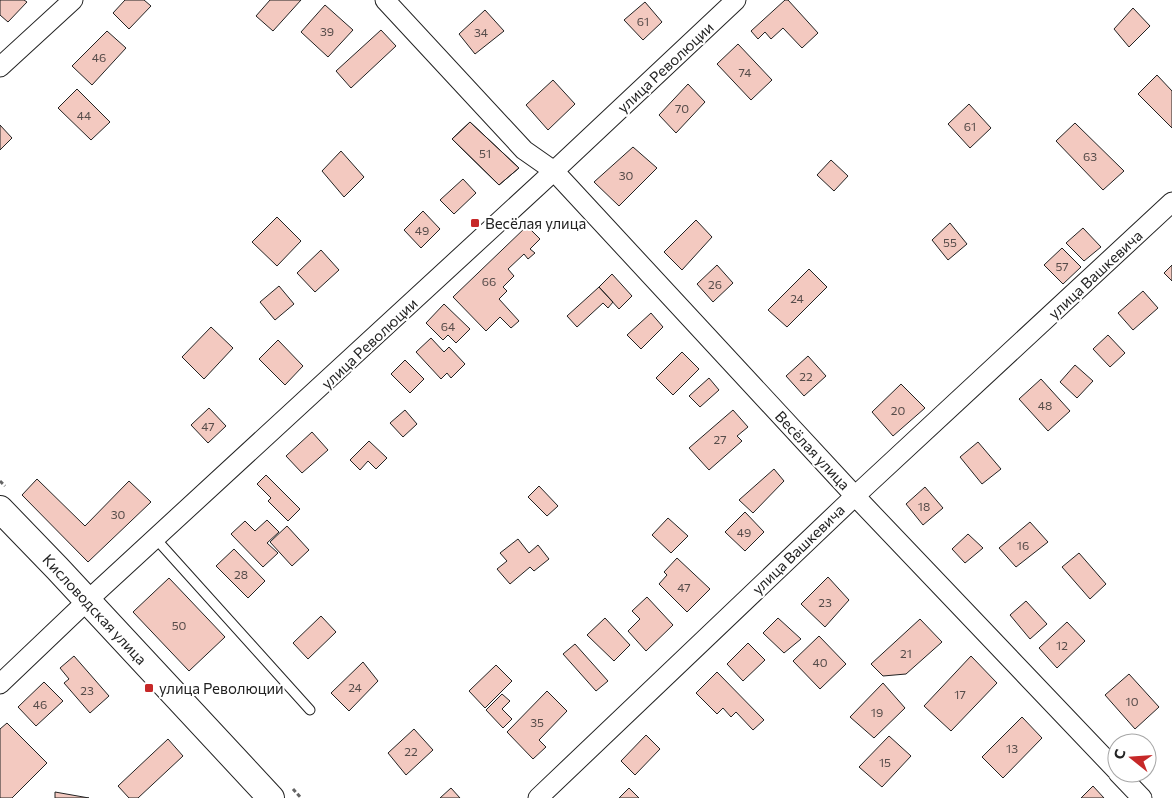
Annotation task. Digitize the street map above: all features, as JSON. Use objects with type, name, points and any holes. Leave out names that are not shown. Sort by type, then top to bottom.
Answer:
[{"type":"main road","name":"Кисловодская улица","points":[[0,509],[271,798]]},
{"type":"street","points":[[0,67],[73,0]]},
{"type":"street","name":"Весёлая улица","points":[[385,0],[524,150],[554,171],[855,496],[1107,760]]},
{"type":"street","name":"улица Революции","points":[[0,684],[87,601],[554,171],[736,0]]},
{"type":"street","name":"улица Вашкевича","points":[[538,798],[855,496],[1172,202]]},
{"type":"street","name":"Весёлая улица","points":[[1128,783],[1142,798]]},
{"type":"lane","points":[[156,539],[310,710]]},
{"type":"building","points":[[0,0],[24,0],[27,2],[8,22],[0,15]]},
{"type":"building","points":[[125,0],[144,0],[151,6],[129,29],[113,13]]},
{"type":"building","points":[[270,0],[301,0],[273,31],[256,16]]},
{"type":"building","points":[[785,0],[788,0],[818,33],[802,48],[783,28],[771,39],[765,32],[758,39],[751,31]]},
{"type":"building","points":[[645,2],[662,22],[643,40],[624,20]]},
{"type":"building","points":[[325,5],[353,30],[328,57],[301,32]]},
{"type":"building","points":[[1133,8],[1150,26],[1129,47],[1114,29]]},
{"type":"building","points":[[485,10],[504,31],[475,54],[459,34]]},
{"type":"building","points":[[381,30],[396,46],[351,88],[336,71]]},
{"type":"building","points":[[107,31],[126,48],[92,85],[72,66]]},
{"type":"building","points":[[738,44],[772,80],[751,100],[717,64]]},
{"type":"building","points":[[1157,75],[1172,91],[1172,128],[1138,94]]},
{"type":"building","points":[[553,80],[575,104],[548,130],[526,105]]},
{"type":"building","points":[[688,84],[705,102],[676,133],[659,115]]},
{"type":"building","points":[[77,89],[110,122],[91,140],[58,108]]},
{"type":"building","points":[[969,104],[991,128],[970,148],[948,124]]},
{"type":"building","points":[[470,122],[519,168],[499,185],[452,139]]},
{"type":"building","points":[[470,122],[519,168],[499,185],[452,139]]},
{"type":"building","points":[[1075,123],[1124,171],[1103,190],[1056,141]]},
{"type":"building","points":[[0,125],[12,138],[0,150]]},
{"type":"building","points":[[633,147],[657,168],[619,206],[594,182]]},
{"type":"building","points":[[341,151],[364,177],[344,197],[322,171]]},
{"type":"building","points":[[831,160],[848,176],[834,191],[817,175]]},
{"type":"building","points":[[463,179],[476,193],[454,214],[440,200]]},
{"type":"building","points":[[423,211],[440,229],[421,248],[404,230]]},
{"type":"building","points":[[277,217],[301,241],[277,266],[252,242]]},
{"type":"building","points":[[696,220],[712,237],[682,270],[664,252]]},
{"type":"building","points":[[950,223],[967,244],[948,260],[932,240]]},
{"type":"building","points":[[527,226],[540,239],[530,249],[535,253],[528,259],[524,254],[508,269],[514,276],[503,287],[507,291],[499,299],[519,321],[511,328],[500,317],[486,331],[453,297]]},
{"type":"building","points":[[1083,228],[1101,247],[1084,261],[1066,243]]},
{"type":"building","points":[[1062,248],[1081,267],[1063,284],[1044,265]]},
{"type":"building","points":[[321,250],[339,270],[315,292],[297,273]]},
{"type":"building","points":[[717,265],[733,283],[713,302],[697,284]]},
{"type":"building","points":[[1172,265],[1172,281],[1164,273]]},
{"type":"building","points":[[809,269],[827,287],[787,327],[768,310]]},
{"type":"building","points":[[612,274],[632,296],[619,309],[599,287]]},
{"type":"building","points":[[279,286],[294,304],[275,320],[260,302]]},
{"type":"building","points":[[599,287],[613,302],[608,308],[603,303],[577,327],[567,316]]},
{"type":"building","points":[[1143,291],[1158,308],[1133,330],[1118,313]]},
{"type":"building","points":[[444,304],[470,329],[456,343],[448,335],[443,340],[426,323]]},
{"type":"building","points":[[651,313],[663,327],[641,349],[627,335]]},
{"type":"building","points":[[211,327],[233,348],[204,379],[182,357]]},
{"type":"building","points":[[1108,335],[1125,353],[1110,367],[1093,349]]},
{"type":"building","points":[[431,338],[444,352],[449,347],[465,364],[451,378],[447,373],[441,379],[416,352]]},
{"type":"building","points":[[278,340],[303,366],[285,385],[259,359]]},
{"type":"building","points":[[682,352],[699,369],[673,395],[656,378]]},
{"type":"building","points":[[808,356],[826,376],[804,396],[786,376]]},
{"type":"building","points":[[405,360],[424,379],[410,393],[391,374]]},
{"type":"building","points":[[1075,365],[1093,381],[1077,398],[1060,382]]},
{"type":"building","points":[[709,378],[719,390],[700,407],[689,396]]},
{"type":"building","points":[[1041,379],[1070,411],[1048,431],[1019,399]]},
{"type":"building","points":[[901,384],[925,408],[893,436],[872,412]]},
{"type":"building","points":[[209,408],[226,426],[208,443],[191,425]]},
{"type":"building","points":[[405,410],[417,424],[403,437],[390,423]]},
{"type":"building","points":[[733,410],[748,427],[737,436],[742,441],[709,470],[689,448]]},
{"type":"building","points":[[312,432],[328,450],[302,473],[286,456]]},
{"type":"building","points":[[369,441],[387,458],[376,469],[368,461],[360,470],[350,460]]},
{"type":"building","points":[[978,442],[1001,469],[982,484],[960,457]]},
{"type":"building","points":[[774,469],[784,481],[753,513],[739,500]]},
{"type":"building","points":[[266,475],[300,509],[288,521],[268,501],[271,498],[257,484]]},
{"type":"building","points":[[37,479],[85,526],[129,481],[151,502],[88,562],[22,495]]},
{"type":"building","points":[[539,486],[558,506],[547,516],[528,497]]},
{"type":"building","points":[[925,487],[943,508],[923,525],[906,504]]},
{"type":"building","points":[[745,512],[764,532],[745,551],[725,532]]},
{"type":"building","points":[[668,518],[688,536],[671,553],[652,535]]},
{"type":"building","points":[[267,520],[279,532],[267,543],[278,553],[263,567],[231,534],[245,521],[255,531]]},
{"type":"building","points":[[1030,522],[1048,542],[1016,567],[999,548]]},
{"type":"building","points":[[287,526],[309,550],[292,566],[270,542]]},
{"type":"building","points":[[968,534],[983,548],[965,563],[952,549]]},
{"type":"building","points":[[518,539],[529,553],[538,545],[549,559],[534,571],[530,567],[510,584],[497,569],[507,561],[500,553]]},
{"type":"building","points":[[234,549],[265,581],[248,598],[216,566]]},
{"type":"building","points":[[1079,553],[1106,584],[1090,599],[1062,567]]},
{"type":"building","points":[[677,558],[710,589],[687,612],[659,584],[667,575],[664,572]]},
{"type":"building","points":[[828,577],[849,600],[825,627],[801,604]]},
{"type":"building","points":[[169,578],[225,637],[189,671],[133,612]]},
{"type":"building","points":[[647,597],[673,625],[646,651],[628,631],[640,619],[632,611]]},
{"type":"building","points":[[1026,601],[1047,624],[1030,639],[1010,615]]},
{"type":"building","points":[[321,616],[336,632],[308,659],[293,643]]},
{"type":"building","points":[[605,618],[630,645],[614,661],[587,635]]},
{"type":"building","points":[[778,618],[801,639],[784,653],[763,633]]},
{"type":"building","points":[[920,619],[942,642],[906,674],[883,676],[871,664]]},
{"type":"building","points":[[1067,622],[1085,641],[1057,668],[1039,648]]},
{"type":"building","points":[[819,636],[846,664],[820,689],[793,661]]},
{"type":"building","points":[[748,643],[765,660],[743,681],[727,664]]},
{"type":"building","points":[[575,644],[608,681],[596,691],[563,654]]},
{"type":"building","points":[[74,656],[109,696],[90,713],[64,683],[69,679],[60,668]]},
{"type":"building","points":[[971,656],[997,683],[951,731],[924,706]]},
{"type":"building","points":[[363,662],[378,681],[349,711],[331,693]]},
{"type":"building","points":[[496,665],[512,681],[485,708],[469,691]]},
{"type":"building","points":[[717,672],[764,720],[753,730],[736,712],[731,717],[723,708],[717,714],[696,693]]},
{"type":"building","points":[[1129,674],[1159,707],[1135,729],[1105,695]]},
{"type":"building","points":[[44,682],[63,701],[36,726],[18,707]]},
{"type":"building","points":[[883,683],[905,708],[874,738],[850,717]]},
{"type":"building","points":[[547,691],[567,711],[539,740],[546,747],[533,759],[507,732]]},
{"type":"building","points":[[502,694],[510,701],[502,709],[512,719],[503,728],[486,710]]},
{"type":"building","points":[[1022,717],[1042,738],[1003,778],[982,757]]},
{"type":"building","points":[[7,723],[47,763],[12,798],[0,798],[0,729]]},
{"type":"building","points":[[414,729],[433,750],[406,775],[388,753]]},
{"type":"building","points":[[646,735],[660,749],[635,775],[621,761]]},
{"type":"building","points":[[889,736],[911,756],[882,787],[859,767]]},
{"type":"building","points":[[168,739],[183,756],[138,798],[129,798],[118,786]]},
{"type":"building","points":[[1093,786],[1104,798],[1081,798]]},
{"type":"building","points":[[451,788],[460,798],[440,798]]},
{"type":"building","points":[[629,788],[639,798],[619,798]]},
{"type":"building","points":[[55,792],[89,798],[55,798]]},
{"type":"place","name":"Весёлая улица","points":[[475,223]]},
{"type":"place","name":"улица Революции","points":[[149,688]]}]
